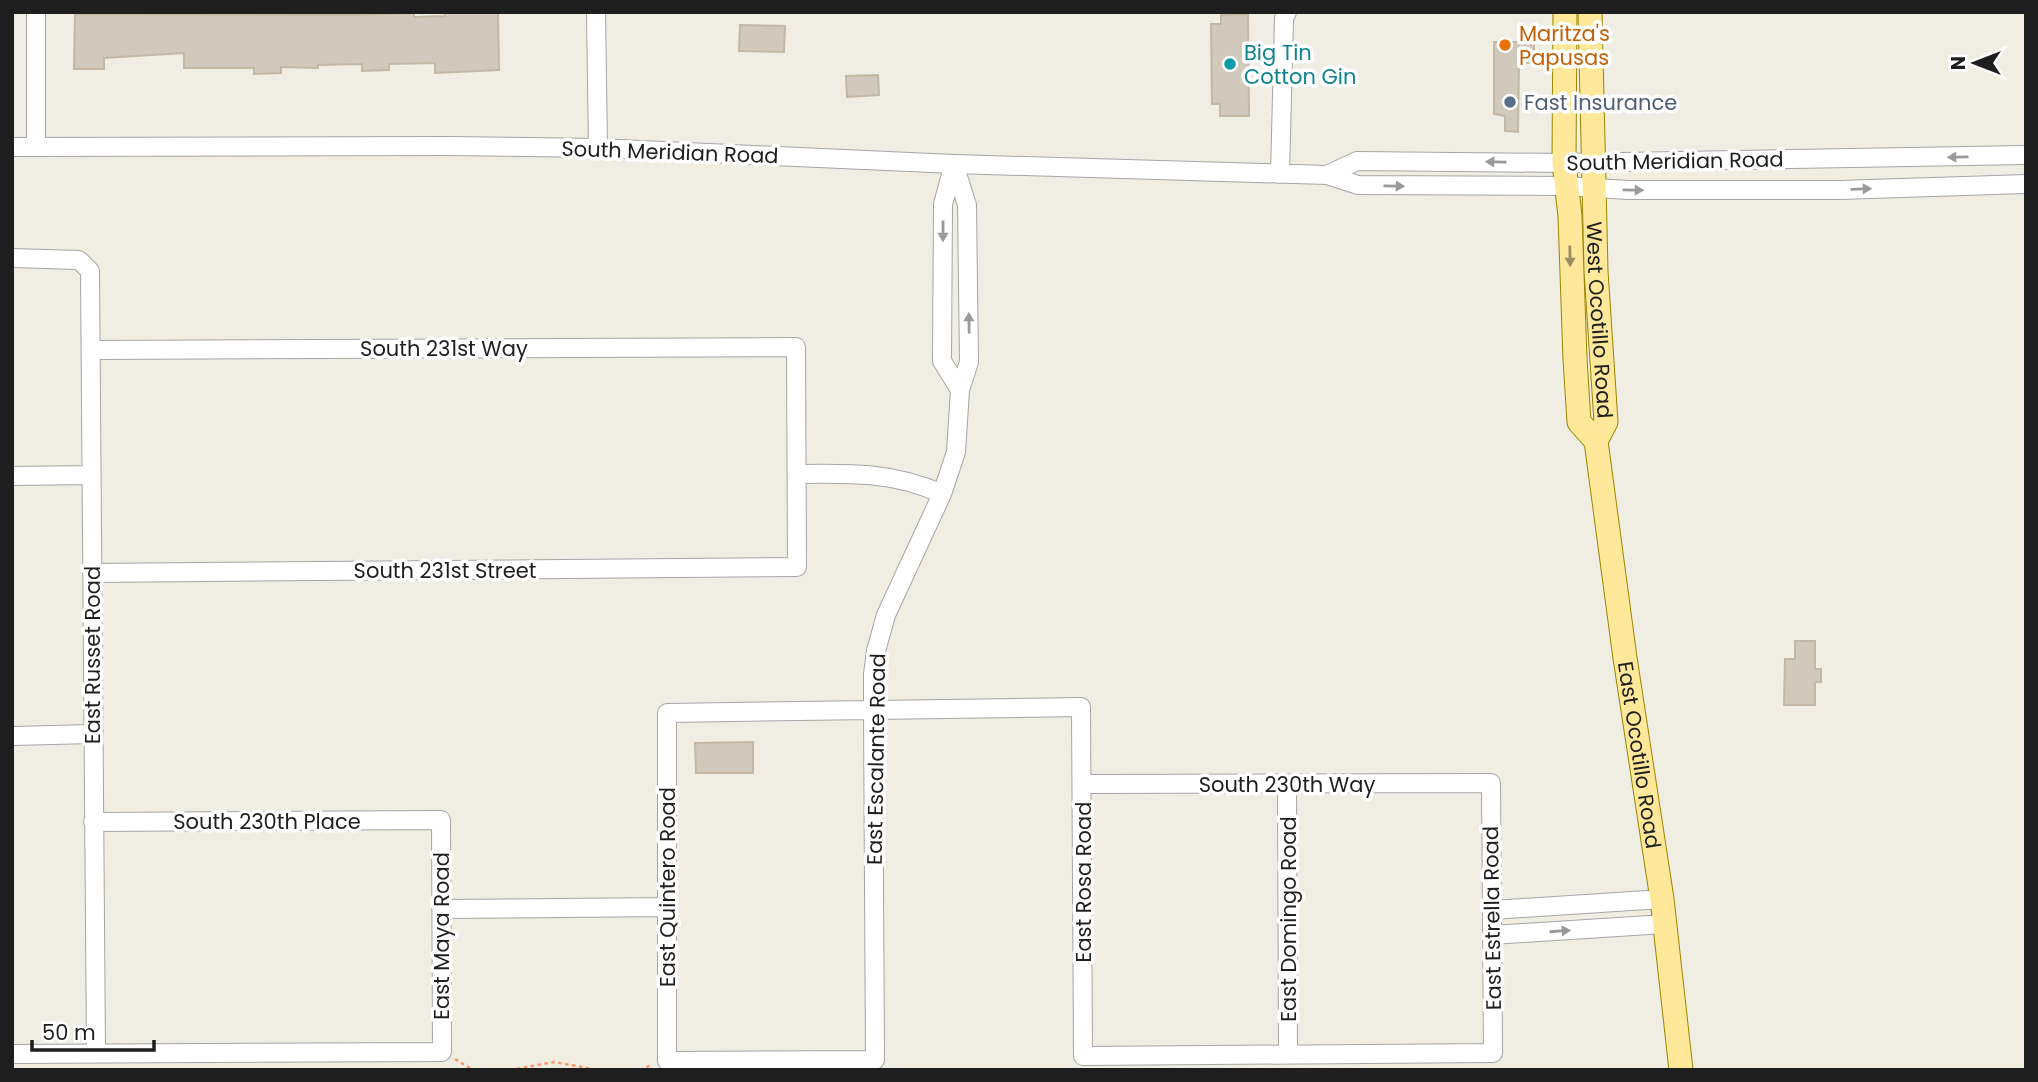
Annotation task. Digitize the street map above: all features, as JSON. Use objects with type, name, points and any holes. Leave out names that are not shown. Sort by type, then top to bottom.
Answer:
[{"type":"main road","name":"West Ocotillo Road","points":[[1565,12],[1565,175],[1570,216],[1579,422],[1596,441],[1606,422],[1600,357],[1593,189],[1590,12]]},
{"type":"main road","name":"East Ocotillo Road","points":[[1596,441],[1625,659],[1662,899],[1681,1070]]},
{"type":"street","points":[[36,12],[36,147]]},
{"type":"street","points":[[596,12],[598,148]]},
{"type":"street","points":[[1280,174],[1284,18],[1287,12]]},
{"type":"street","name":"South Meridian Road","points":[[12,147],[598,148],[954,164],[1327,175],[1358,185],[1565,175],[1594,162],[2026,155]]},
{"type":"street","name":"South Meridian Road","points":[[1327,175],[1357,161],[1565,175],[1593,189],[1826,190],[2026,184]]},
{"type":"street","points":[[954,164],[943,204],[942,361],[960,390]]},
{"type":"street","name":"East Escalante Road","points":[[667,1061],[875,1060],[875,662],[886,615],[942,494],[956,452],[960,390],[969,362],[968,205],[954,164]]},
{"type":"street","name":"East Russet Road","points":[[12,258],[79,260],[90,271],[96,1054]]},
{"type":"street","name":"South 231st Way","points":[[92,350],[796,347],[797,474]]},
{"type":"street","points":[[797,474],[847,473],[881,477],[916,482],[942,494]]},
{"type":"street","name":"South 231st Street","points":[[92,573],[797,567],[797,474]]},
{"type":"street","points":[[12,476],[91,475]]},
{"type":"street","name":"East Rosa Road","points":[[873,711],[1081,707],[1083,1056],[1289,1054]]},
{"type":"street","name":"East Quintero Road","points":[[667,1061],[667,713],[873,711]]},
{"type":"street","points":[[12,736],[93,734]]},
{"type":"street","name":"South 230th Way","points":[[1083,784],[1491,783]]},
{"type":"street","name":"East Estrella Road","points":[[1289,1054],[1493,1053],[1491,783]]},
{"type":"street","name":"East Domingo Road","points":[[1287,784],[1289,1054]]},
{"type":"street","name":"South 230th Place","points":[[93,822],[440,820]]},
{"type":"street","name":"East Maya Road","points":[[96,1054],[442,1052],[440,820]]},
{"type":"street","points":[[1492,909],[1662,899]]},
{"type":"street","points":[[442,909],[667,908]]},
{"type":"street","points":[[1492,935],[1665,924]]},
{"type":"street","points":[[12,1054],[96,1054]]},
{"type":"path","points":[[510,1070],[554,1062],[598,1070]]},
{"type":"building","points":[[445,12],[498,12],[499,70],[435,73],[435,63],[389,64],[389,70],[362,71],[362,64],[318,65],[318,68],[281,67],[281,73],[254,74],[254,68],[184,68],[184,53],[104,58],[104,69],[74,69],[75,14],[414,13],[414,17],[445,16]]},
{"type":"building","name":"Big Tin Cotton Gin","points":[[1248,14],[1249,116],[1220,116],[1220,104],[1212,104],[1211,24],[1221,24],[1221,15]]},
{"type":"building","points":[[740,25],[785,26],[784,52],[739,51]]},
{"type":"building","points":[[1494,42],[1534,42],[1534,63],[1519,63],[1518,132],[1505,131],[1505,116],[1494,114]]},
{"type":"building","points":[[878,75],[879,95],[847,97],[846,76]]},
{"type":"building","points":[[1795,641],[1815,641],[1815,669],[1821,669],[1821,682],[1815,682],[1815,705],[1784,705],[1785,659],[1795,659]]},
{"type":"building","points":[[753,742],[753,773],[696,773],[695,743]]},
{"type":"place","name":"Maritza's Papusas","points":[[1505,45]]},
{"type":"place","name":"Big Tin Cotton Gin","points":[[1230,64]]},
{"type":"place","name":"Fast Insurance","points":[[1510,102]]}]
